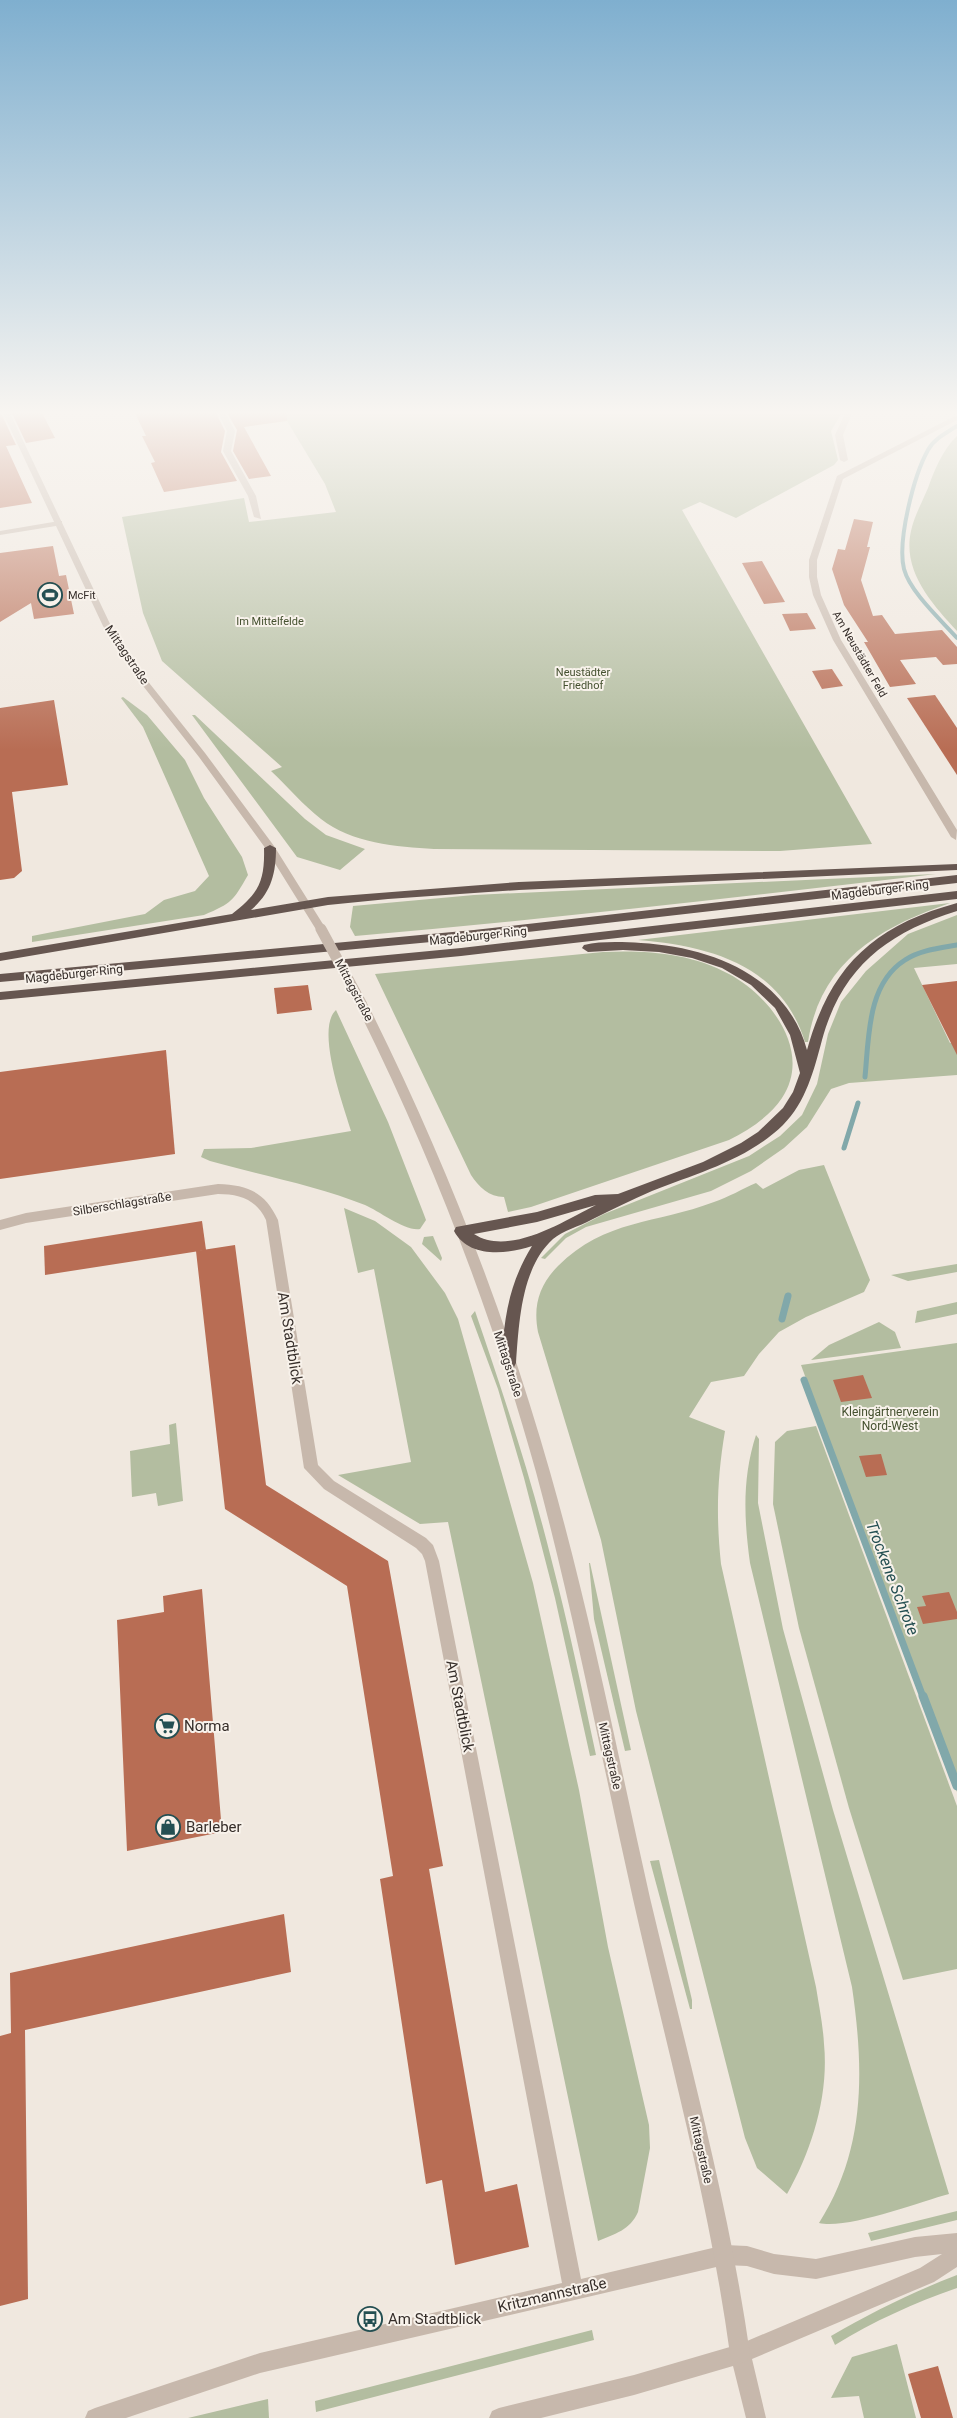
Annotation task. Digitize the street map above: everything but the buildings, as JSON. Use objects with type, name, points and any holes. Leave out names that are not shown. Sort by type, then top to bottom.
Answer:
[{"type":"highway","points":[[232,919],[246,910],[262,893],[270,877],[270,848]]},
{"type":"highway","points":[[0,957],[306,905],[388,895],[481,888],[957,867]]},
{"type":"highway","name":"Magdeburger Ring","points":[[0,978],[474,934],[957,878]]},
{"type":"highway","name":"Magdeburger Ring","points":[[0,996],[461,952],[957,894]]},
{"type":"highway","points":[[462,1231],[474,1243],[497,1248],[526,1243],[628,1195],[708,1165],[757,1139],[790,1109],[799,1096],[825,1010],[835,990],[853,965],[866,952],[895,932],[957,906]]},
{"type":"highway","points":[[461,952],[492,957],[625,945],[672,949],[708,958],[747,976],[773,997],[790,1022],[800,1048],[806,1075]]},
{"type":"highway","points":[[462,1231],[537,1217],[595,1200],[628,1195]]},
{"type":"highway","points":[[509,1363],[513,1305],[517,1286],[533,1255],[550,1232]]},
{"type":"street","points":[[0,534],[54,524]]},
{"type":"street","name":"Mittagstraße","points":[[59,524],[107,625],[124,653],[270,848],[321,929],[362,1005],[427,1142],[478,1272],[509,1363],[549,1499],[576,1603],[725,2255],[733,2294],[740,2354],[756,2418]]},
{"type":"street","name":"Am Neustädter Feld","points":[[825,524],[818,544],[813,572],[817,595],[837,640],[956,837]]},
{"type":"street","name":"Silberschlagstraße","points":[[0,1225],[26,1218],[218,1189],[245,1192]]},
{"type":"street","name":"Am Stadtblick","points":[[245,1192],[262,1202],[272,1220],[311,1468],[329,1485],[417,1540],[425,1546],[430,1554],[573,2290]]},
{"type":"street","name":"Kritzmannstraße","points":[[95,2418],[260,2363],[725,2255],[747,2256],[774,2264],[816,2269],[915,2247],[957,2243]]},
{"type":"street","points":[[499,2418],[634,2385],[740,2354],[927,2275],[957,2256]]},
{"type":"green space","name":"Neustädter Friedhof","points":[[123,524],[690,524],[872,844],[780,851],[434,849],[390,845],[360,839],[333,827],[302,802],[271,771],[282,767],[162,661],[143,613]]},
{"type":"green space","points":[[913,524],[957,524],[957,631],[929,598],[915,573],[909,546]]},
{"type":"green space","points":[[123,697],[147,715],[185,760],[204,798],[242,857],[248,875],[239,891],[231,900],[204,915],[32,942],[32,936],[145,914],[164,900],[195,891],[209,876],[143,727],[121,698]]},
{"type":"green space","points":[[192,715],[195,715],[305,819],[326,835],[365,849],[340,870],[297,857]]},
{"type":"green space","points":[[936,874],[646,907],[355,936],[350,927],[353,906],[474,895]]},
{"type":"green space","points":[[950,903],[924,913],[877,936],[857,952],[840,969],[825,990],[815,1014],[808,1042],[805,1042],[794,1016],[779,994],[761,977],[739,964],[716,955],[665,943],[638,940]]},
{"type":"green space","points":[[957,915],[957,964],[914,968],[950,1043],[957,1042],[957,1075],[849,1083],[831,1089],[807,1127],[784,1148],[751,1171],[711,1191],[586,1227],[566,1238],[545,1259],[541,1258],[565,1234],[604,1214],[749,1156],[780,1136],[802,1115],[817,1084],[828,1034],[841,1002],[866,971],[908,934]]},
{"type":"green space","points":[[603,952],[668,954],[684,957],[714,967],[744,984],[759,996],[772,1011],[782,1027],[790,1044],[793,1062],[790,1080],[782,1098],[765,1117],[729,1140],[531,1207],[508,1212],[504,1197],[489,1193],[477,1184],[471,1175],[375,974]]},
{"type":"green space","points":[[336,1010],[388,1122],[423,1212],[426,1220],[420,1229],[407,1227],[365,1205],[347,1198],[201,1157],[204,1149],[251,1148],[351,1131],[333,1069],[328,1034],[330,1020]]},
{"type":"green space","points":[[824,1165],[870,1280],[864,1292],[806,1317],[779,1332],[759,1354],[744,1376],[711,1382],[689,1417],[725,1431],[718,1498],[721,1564],[816,1987],[823,2030],[824,2083],[817,2122],[804,2159],[787,2194],[757,2168],[745,2138],[636,1711],[601,1540],[538,1332],[536,1313],[542,1288],[551,1273],[576,1251],[594,1239],[632,1225],[714,1202],[756,1183],[763,1189],[799,1170]]},
{"type":"green space","points":[[344,1208],[375,1221],[411,1247],[445,1293],[458,1319],[533,1583],[579,1790],[608,1947],[649,2125],[650,2148],[638,2212],[626,2227],[598,2241],[448,1522],[420,1524],[338,1475],[411,1462],[374,1269],[358,1273]]},
{"type":"green space","points":[[433,1236],[442,1258],[441,1261],[422,1244],[424,1237]]},
{"type":"green space","points":[[957,1264],[957,1272],[908,1281],[891,1275]]},
{"type":"green space","points":[[957,1302],[957,1314],[915,1323],[917,1311]]},
{"type":"green space","points":[[475,1311],[516,1434],[543,1527],[569,1631],[596,1755],[590,1756],[555,1598],[524,1478],[498,1389],[471,1316]]},
{"type":"green space","points":[[879,1322],[895,1332],[901,1348],[811,1360],[829,1345]]},
{"type":"green space","name":"Kleingärtnerverein Nord-West","points":[[957,1343],[957,1792],[801,1365]]},
{"type":"green space","points":[[176,1423],[183,1501],[158,1506],[156,1493],[132,1497],[130,1451],[170,1444],[169,1425]]},
{"type":"green space","points":[[816,1426],[957,1806],[957,1969],[903,1980],[849,1808],[799,1628],[773,1504],[775,1442],[787,1431]]},
{"type":"green space","points":[[756,1435],[759,1439],[758,1503],[783,1629],[833,1810],[949,2194],[846,2223],[819,2223],[846,2167],[853,2138],[858,2108],[859,2079],[859,2048],[856,2018],[852,1987],[750,1563],[746,1530],[746,1483],[751,1451]]},
{"type":"green space","points":[[589,1563],[631,1750],[625,1751],[594,1619]]},
{"type":"green space","points":[[659,1860],[692,2000],[692,2009],[690,2009],[650,1861]]},
{"type":"green space","points":[[957,2211],[957,2220],[871,2241],[868,2233]]},
{"type":"green space","points":[[957,2275],[957,2288],[895,2313],[835,2345],[831,2336],[893,2303]]},
{"type":"green space","points":[[592,2330],[594,2340],[316,2412],[315,2401]]},
{"type":"green space","points":[[897,2344],[916,2418],[864,2418],[859,2396],[831,2398],[852,2357]]},
{"type":"green space","points":[[268,2399],[269,2418],[188,2418]]},
{"type":"waterway","points":[[905,524],[902,557],[907,578],[919,596],[957,638]]},
{"type":"waterway","name":"Trockene Schrote","points":[[865,1077],[872,1012],[883,983],[893,970],[905,960],[930,950],[957,945]]},
{"type":"waterway","name":"Trockene Schrote","points":[[844,1148],[858,1103]]},
{"type":"waterway","name":"Trockene Schrote","points":[[782,1319],[788,1296]]},
{"type":"waterway","name":"Trockene Schrote","points":[[804,1380],[923,1697]]},
{"type":"waterway","name":"Trockene Schrote","points":[[923,1696],[957,1786]]},
{"type":"place","name":"McFit","points":[[50,595]]},
{"type":"place","name":"Norma","points":[[167,1726]]},
{"type":"place","name":"Barleber","points":[[168,1827]]},
{"type":"place","name":"Am Stadtblick","points":[[370,2319]]},
{"type":"park label","name":"Im Mittelfelde","points":[[270,621]]}]
